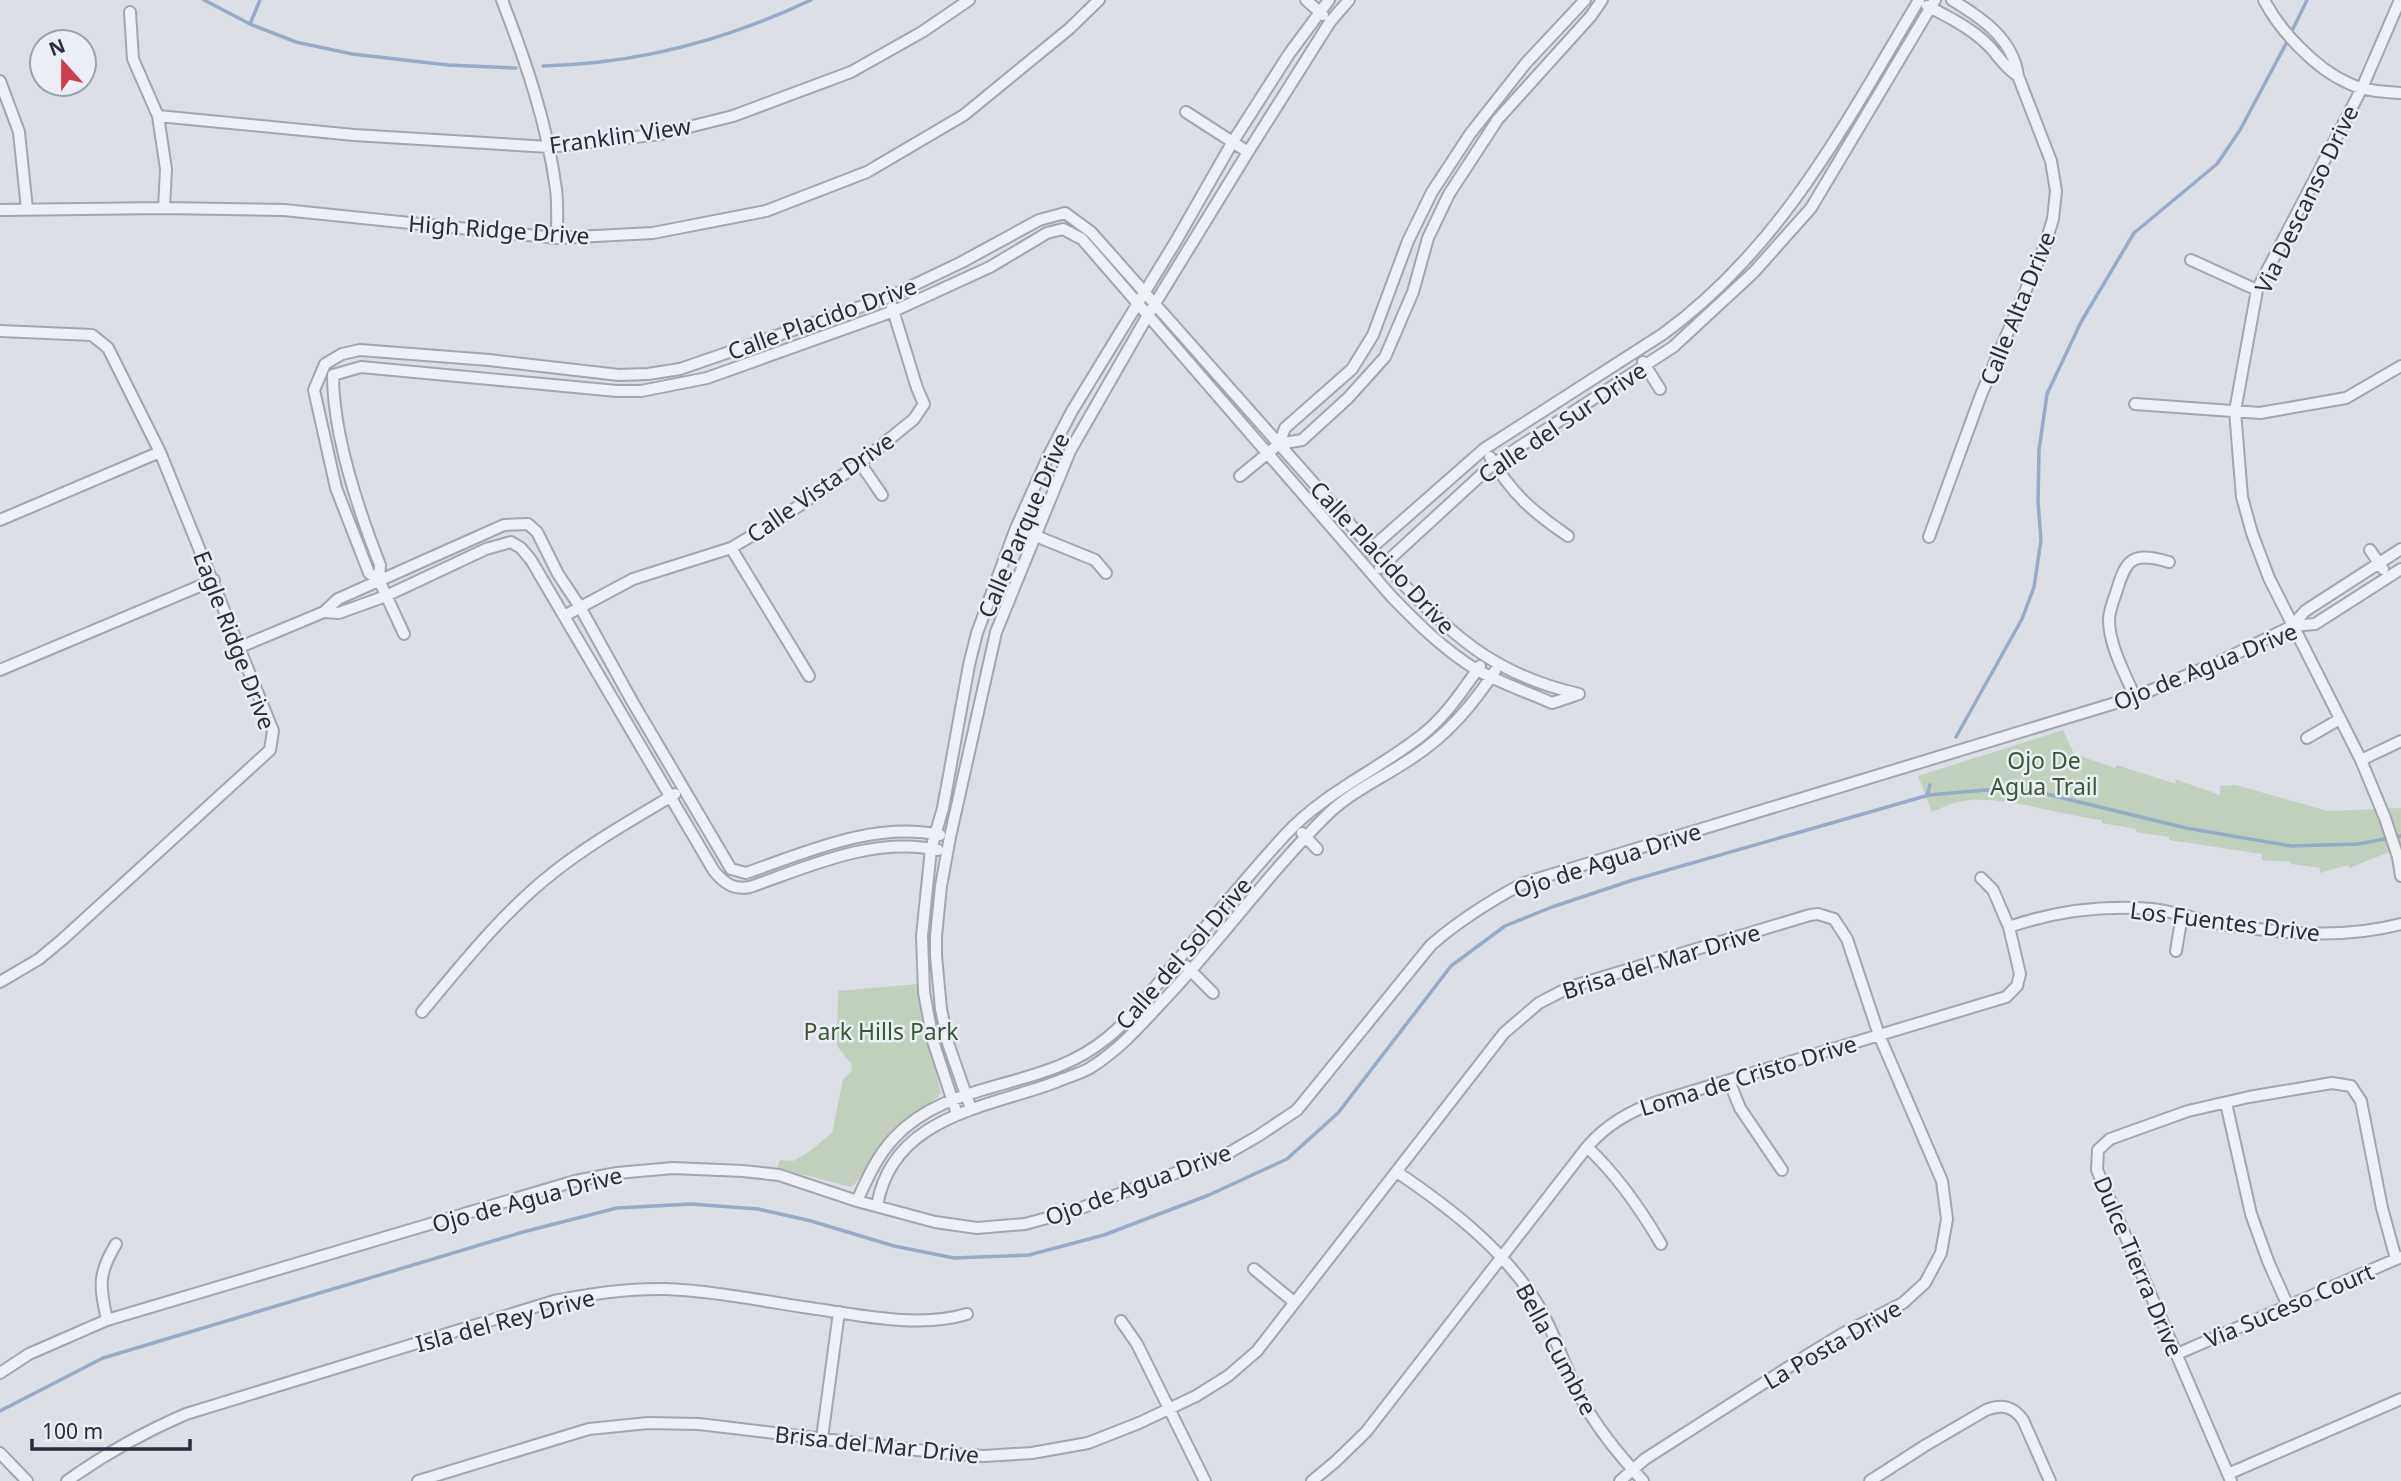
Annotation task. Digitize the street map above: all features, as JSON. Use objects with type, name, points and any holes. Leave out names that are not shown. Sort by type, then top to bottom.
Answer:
[{"type":"street","points":[[502,0],[533,81],[549,147],[556,192],[557,238]]},
{"type":"street","name":"Franklin View","points":[[158,116],[354,135],[549,147],[661,134],[733,116],[851,72],[922,32],[969,0]]},
{"type":"street","name":"High Ridge Drive","points":[[0,210],[164,208],[284,211],[557,238],[653,233],[766,211],[867,172],[964,115],[1069,29],[1099,0]]},
{"type":"street","points":[[1307,0],[1330,22]]},
{"type":"street","name":"Calle Parque Drive","points":[[957,1114],[933,1041],[922,975],[922,936],[931,849],[943,808],[977,633],[1016,528],[1072,411],[1176,241],[1232,143],[1329,0]]},
{"type":"street","name":"Calle Parque Drive","points":[[971,1109],[948,1043],[941,1009],[936,967],[936,936],[947,852],[996,632],[1070,451],[1151,310],[1248,152],[1330,22],[1349,0]]},
{"type":"street","points":[[1240,477],[1279,444],[1286,428],[1352,369],[1373,335],[1408,241],[1432,192],[1489,110],[1526,64],[1585,0]]},
{"type":"street","points":[[1279,444],[1301,440],[1348,398],[1385,357],[1411,297],[1428,237],[1449,194],[1498,119],[1591,16],[1602,0]]},
{"type":"street","name":"Calle Alta Drive","points":[[1928,537],[1981,394],[2045,245],[2053,219],[2056,191],[2052,160],[2018,76],[2016,63],[2005,42],[1986,23],[1952,0]]},
{"type":"street","points":[[2264,0],[2278,23],[2313,60],[2347,83],[2362,88],[2401,93]]},
{"type":"street","name":"Via Descanso Drive","points":[[2400,0],[2362,88],[2257,290],[2235,411],[2242,497],[2269,578],[2361,760],[2388,828],[2401,876]]},
{"type":"street","name":"Calle Alta Drive","points":[[1918,1],[1933,4],[1967,29],[1987,45],[2005,68],[2018,76]]},
{"type":"street","name":"Calle del Sur Drive","points":[[1359,559],[1484,449],[1683,319],[1744,263],[1796,200],[1838,138],[1918,1]]},
{"type":"street","name":"Calle del Sur Drive","points":[[1373,574],[1493,464],[1674,347],[1754,272],[1811,208],[1933,4]]},
{"type":"street","points":[[130,12],[133,59],[158,116],[166,169],[164,208]]},
{"type":"street","points":[[1993,52],[2005,42]]},
{"type":"street","points":[[0,81],[19,132],[27,209]]},
{"type":"street","points":[[1489,110],[1498,119]]},
{"type":"street","points":[[1186,112],[1248,152]]},
{"type":"street","points":[[1838,138],[1850,145]]},
{"type":"street","points":[[1063,229],[1065,213]]},
{"type":"street","name":"Calle Placido Drive","points":[[325,364],[342,354],[360,349],[619,375],[680,369],[889,298],[1039,220],[1065,213],[1091,232],[1144,292],[1151,310],[1198,372],[1423,630],[1477,670],[1552,703],[1579,694],[1544,686],[1485,658],[1443,626],[1206,363],[1151,310],[1138,303],[1082,239],[1063,229],[1047,233],[990,267],[894,311],[707,378],[673,386],[641,391],[617,391],[361,367],[333,375]]},
{"type":"street","points":[[1176,241],[1189,249]]},
{"type":"street","points":[[2191,260],[2257,290]]},
{"type":"street","points":[[1744,263],[1754,272]]},
{"type":"street","points":[[1391,290],[1411,297]]},
{"type":"street","name":"Calle Vista Drive","points":[[564,616],[633,579],[731,548],[780,519],[860,463],[914,419],[924,404],[916,388],[889,298]]},
{"type":"street","name":"Eagle Ridge Drive","points":[[0,331],[92,335],[108,348],[160,452],[273,731],[270,750],[39,959],[0,982]]},
{"type":"street","points":[[748,346],[753,361]]},
{"type":"street","points":[[1636,351],[1660,389]]},
{"type":"street","points":[[488,380],[489,360]]},
{"type":"street","points":[[1198,372],[1206,363]]},
{"type":"street","points":[[325,364],[333,375],[333,395],[352,483],[380,565],[379,580],[404,634]]},
{"type":"street","points":[[325,364],[314,390],[337,488],[369,573],[379,580]]},
{"type":"street","points":[[2135,404],[2260,412],[2346,398],[2401,366]]},
{"type":"street","points":[[617,391],[619,375]]},
{"type":"street","points":[[1072,411],[1087,421]]},
{"type":"street","points":[[1484,449],[1501,476],[1533,512],[1568,536]]},
{"type":"street","points":[[0,520],[160,452]]},
{"type":"street","points":[[860,463],[882,495]]},
{"type":"street","points":[[337,488],[352,483]]},
{"type":"street","points":[[516,545],[519,524]]},
{"type":"street","points":[[240,647],[324,612],[338,599],[504,525],[528,524],[537,532],[558,574],[580,607],[726,863],[734,871],[746,873],[836,842],[888,832],[950,837]]},
{"type":"street","points":[[1016,528],[1095,560],[1106,573]]},
{"type":"street","points":[[324,612],[339,613],[386,596],[486,549],[511,542],[521,548],[531,560],[714,871],[730,886],[742,889],[840,856],[894,846],[947,852]]},
{"type":"street","points":[[731,548],[809,676]]},
{"type":"street","points":[[2292,626],[2305,611],[2401,549]]},
{"type":"street","points":[[2370,551],[2389,578]]},
{"type":"street","points":[[2135,697],[2113,640],[2109,620],[2113,600],[2121,576],[2135,558],[2149,556],[2169,562]]},
{"type":"street","name":"Ojo de Agua Drive","points":[[0,1373],[29,1354],[107,1320],[575,1181],[617,1173],[673,1168],[779,1175],[857,1201],[934,1222],[977,1228],[1025,1224],[1073,1212],[1227,1154],[1297,1110],[1431,945],[1487,902],[1524,883],[2135,697],[2221,661],[2292,626],[2315,624],[2401,569]]},
{"type":"street","points":[[0,670],[214,580]]},
{"type":"street","name":"Calle del Sol Drive","points":[[877,1206],[886,1175],[918,1135],[957,1114],[1026,1093],[1087,1070],[1110,1054],[1191,971],[1305,837],[1331,811],[1385,768],[1446,713],[1485,658]]},
{"type":"street","name":"Calle del Sol Drive","points":[[857,1201],[873,1167],[893,1139],[915,1119],[951,1099],[1060,1068],[1084,1055],[1108,1037],[1295,826],[1337,790],[1385,768],[1447,732],[1475,701],[1500,664]]},
{"type":"street","points":[[965,686],[983,690]]},
{"type":"street","points":[[619,708],[632,701]]},
{"type":"street","points":[[2307,738],[2340,719]]},
{"type":"street","points":[[2361,760],[2401,741]]},
{"type":"street","points":[[422,1012],[479,943],[521,900],[590,846],[683,789]]},
{"type":"street","points":[[1295,826],[1317,849]]},
{"type":"street","points":[[836,842],[840,856]]},
{"type":"street","points":[[730,886],[734,871]]},
{"type":"street","name":"Loma de Cristo Drive","points":[[1312,1481],[1366,1432],[1603,1130],[1629,1112],[1660,1101],[2006,997],[2017,986],[2020,974],[2009,927],[1993,890],[1981,878]]},
{"type":"street","name":"Los Fuentes Drive","points":[[2009,927],[2036,917],[2103,908],[2153,909],[2212,922],[2329,934],[2372,932],[2401,924]]},
{"type":"street","name":"Brisa del Mar Drive","points":[[418,1481],[589,1429],[614,1425],[680,1423],[984,1456],[1032,1453],[1088,1443],[1196,1396],[1248,1360],[1266,1341],[1294,1301],[1398,1172],[1504,1033],[1520,1017],[1548,997],[1810,915],[1828,916],[1834,919],[1842,930],[1879,1035]]},
{"type":"street","points":[[2176,951],[2182,915]]},
{"type":"street","points":[[922,936],[936,936]]},
{"type":"street","points":[[1178,960],[1213,993]]},
{"type":"street","points":[[928,1013],[941,1009]]},
{"type":"street","name":"La Posta Drive","points":[[1620,1481],[1645,1459],[1806,1356],[1903,1303],[1924,1283],[1934,1268],[1946,1234],[1947,1203],[1942,1181],[1879,1035]]},
{"type":"street","points":[[1021,1079],[1026,1093]]},
{"type":"street","points":[[1729,1081],[1740,1108],[1783,1170]]},
{"type":"street","name":"Dulce Tierra Drive","points":[[2229,1477],[2097,1170],[2096,1156],[2102,1145],[2110,1139],[2188,1111],[2332,1083],[2351,1086],[2361,1101],[2382,1208],[2398,1258]]},
{"type":"street","points":[[2226,1103],[2251,1214],[2288,1306]]},
{"type":"street","points":[[1587,1147],[1622,1185],[1661,1244]]},
{"type":"street","name":"Bella Cumbre","points":[[1398,1172],[1450,1211],[1502,1257],[1533,1295],[1588,1411],[1643,1481]]},
{"type":"street","points":[[107,1320],[100,1289],[104,1263],[116,1244]]},
{"type":"street","name":"Via Suceso Court","points":[[2177,1354],[2398,1258]]},
{"type":"street","points":[[1254,1269],[1294,1301]]},
{"type":"street","name":"Isla del Rey Drive","points":[[67,1481],[123,1444],[186,1414],[554,1301],[609,1292],[664,1289],[839,1312],[933,1321],[967,1314]]},
{"type":"street","points":[[822,1438],[839,1312]]},
{"type":"street","points":[[1121,1321],[1137,1344],[1205,1481]]},
{"type":"street","points":[[2229,1477],[2401,1399]]},
{"type":"street","points":[[1870,1481],[1926,1445],[1997,1406],[2007,1406],[2023,1420],[2050,1481]]},
{"type":"street","points":[[0,1453],[27,1481]]},
{"type":"green space","name":"Ojo De Agua Trail","points":[[2063,730],[2074,754],[2176,784],[2175,779],[2220,795],[2220,786],[2236,785],[2328,811],[2401,808],[2401,847],[2350,868],[2348,865],[2320,873],[2320,868],[2262,860],[2262,854],[2169,840],[2169,837],[2102,823],[2102,820],[2009,802],[1973,800],[1954,803],[1932,812],[1918,776]]},
{"type":"green space","name":"Park Hills Park","points":[[917,984],[921,1016],[941,1093],[890,1134],[851,1187],[777,1168],[780,1160],[793,1161],[832,1133],[843,1079],[851,1072],[852,1065],[837,1046],[838,991]]},
{"type":"waterway","points":[[204,0],[250,24],[296,42],[352,54],[448,65],[516,68]]},
{"type":"waterway","points":[[250,24],[260,0]]},
{"type":"waterway","points":[[543,66],[612,60],[680,47],[747,27],[811,0]]},
{"type":"waterway","points":[[2291,33],[2307,0]]},
{"type":"waterway","points":[[1956,737],[2022,619],[2034,587],[2041,540],[2038,502],[2039,450],[2047,394],[2081,322],[2134,233],[2217,164],[2240,130],[2288,40]]},
{"type":"waterway","points":[[1927,795],[1930,785]]},
{"type":"waterway","points":[[0,1411],[103,1358],[523,1232],[617,1208],[691,1204],[758,1209],[811,1221],[894,1246],[954,1258],[1029,1255],[1104,1235],[1209,1195],[1287,1159],[1338,1113],[1451,966],[1505,926],[1633,880],[1929,795],[1986,790],[2038,792],[2186,828],[2291,846],[2358,844],[2401,836]]}]
